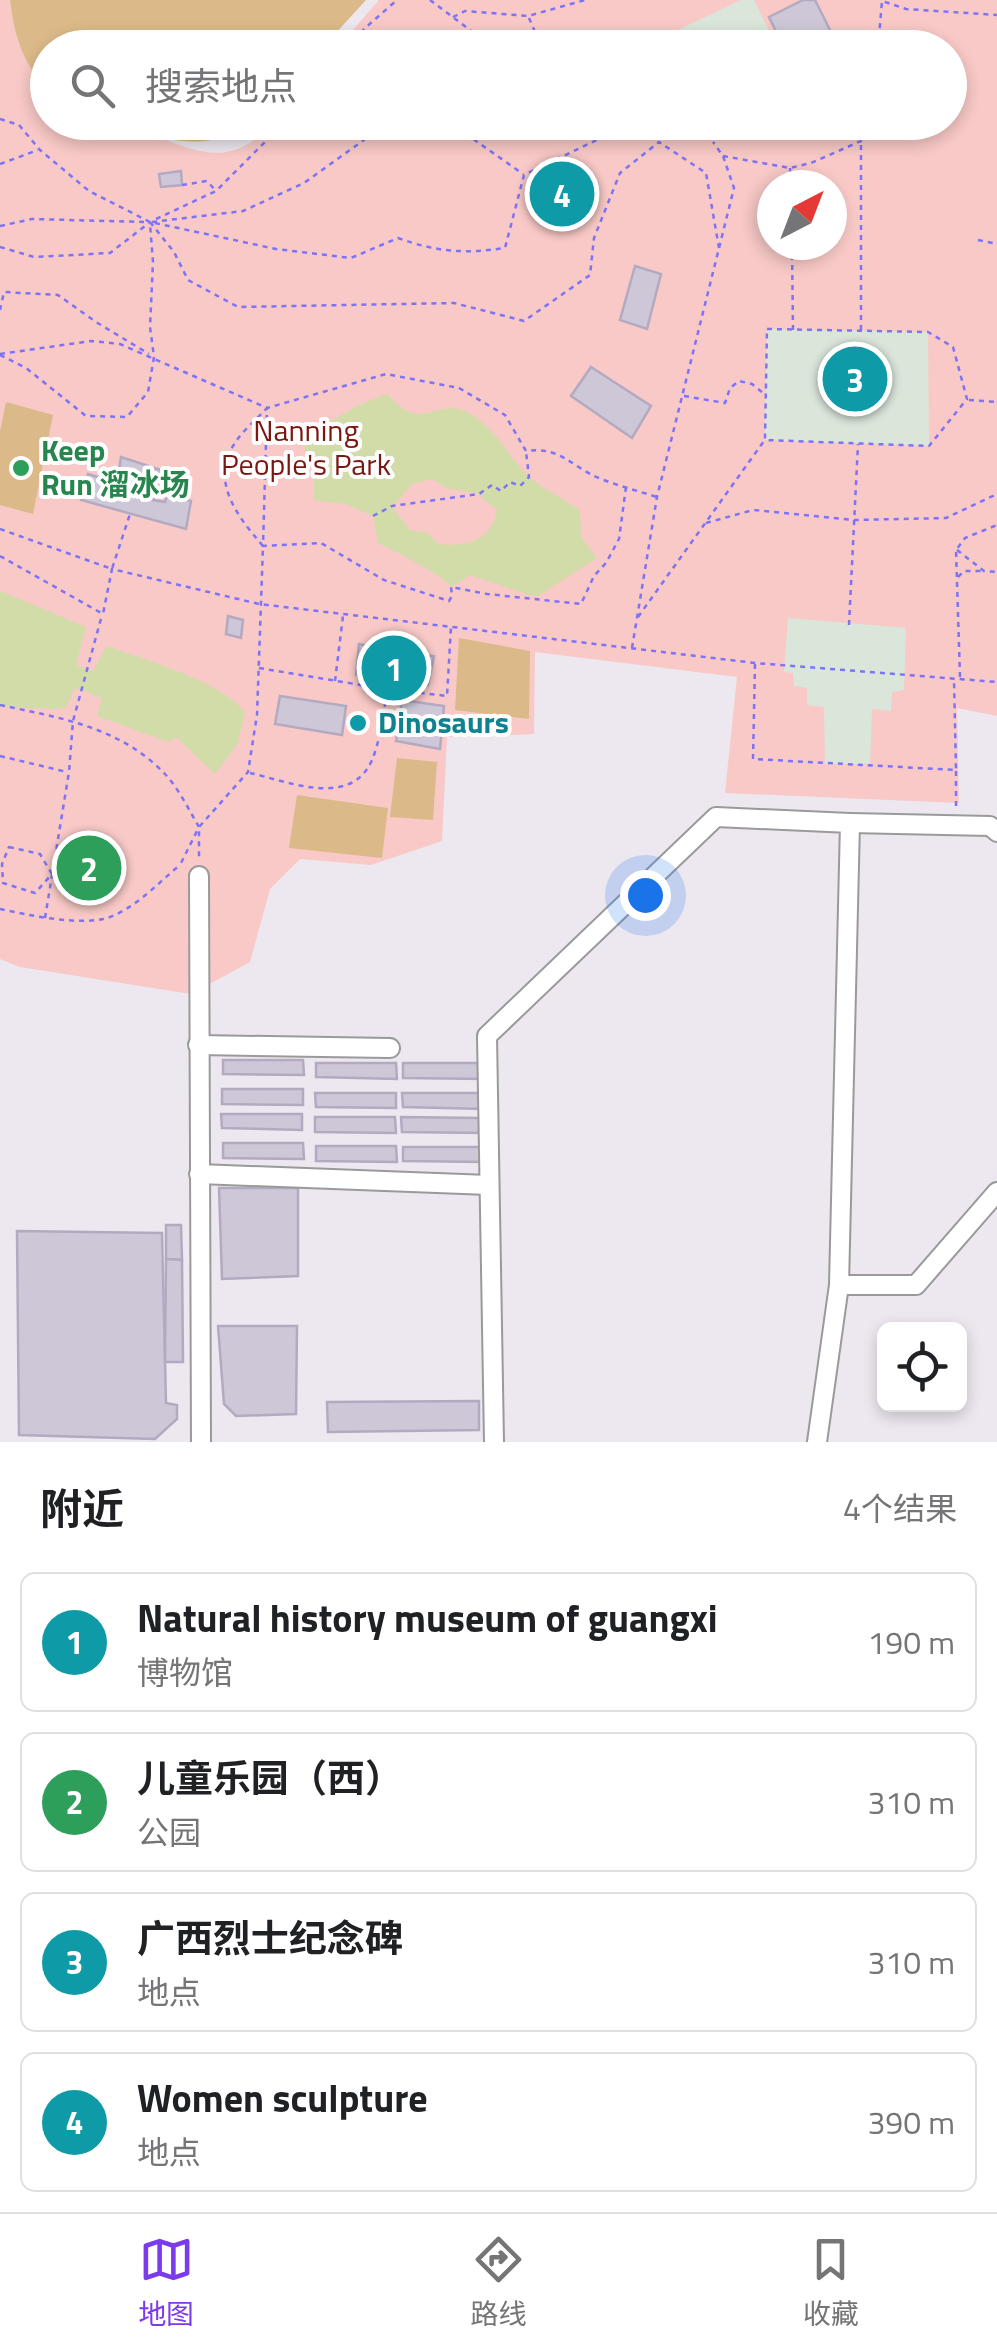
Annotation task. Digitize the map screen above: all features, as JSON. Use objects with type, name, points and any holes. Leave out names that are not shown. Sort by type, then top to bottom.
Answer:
[{"type":"street","points":[[494,1442],[487,1036],[716,817],[957,824],[990,826],[997,832]]},
{"type":"street","points":[[817,1442],[838,1285],[850,822]]},
{"type":"street","points":[[199,876],[201,1442]]},
{"type":"street","points":[[198,1045],[390,1048]]},
{"type":"street","points":[[199,1174],[489,1184]]},
{"type":"street","points":[[838,1285],[916,1286],[997,1192]]},
{"type":"path","points":[[362,30],[398,0]]},
{"type":"path","points":[[430,0],[471,30]]},
{"type":"path","points":[[454,17],[465,12],[528,16],[585,0]]},
{"type":"path","points":[[880,30],[882,1],[906,9],[997,15]]},
{"type":"path","points":[[528,16],[534,30]]},
{"type":"path","points":[[0,119],[19,125],[30,138]]},
{"type":"path","points":[[32,140],[89,192],[150,222],[276,250],[351,258],[398,238],[464,254],[504,248],[524,175],[597,140]]},
{"type":"path","points":[[0,247],[34,257],[110,253],[150,222],[216,191],[267,140]]},
{"type":"path","points":[[0,226],[32,219],[150,222],[243,211],[304,183],[364,140]]},
{"type":"path","points":[[475,140],[524,175]]},
{"type":"path","points":[[722,156],[790,168],[861,141],[861,332]]},
{"type":"path","points":[[150,222],[174,252],[188,280],[238,307],[454,303],[524,322],[590,275],[594,238],[620,173],[659,142],[706,173],[719,248]]},
{"type":"path","points":[[632,648],[657,497],[734,188],[714,142]]},
{"type":"path","points":[[0,164],[40,150]]},
{"type":"path","points":[[182,185],[207,181],[216,191]]},
{"type":"path","points":[[0,354],[26,368],[86,416],[127,417],[148,392],[154,357],[150,327],[154,262],[150,222]]},
{"type":"path","points":[[978,240],[997,244]]},
{"type":"path","points":[[792,260],[793,331]]},
{"type":"path","points":[[0,310],[4,292],[58,294],[154,357]]},
{"type":"path","points":[[637,618],[765,440],[767,329],[928,332],[954,347],[967,400]]},
{"type":"path","points":[[0,354],[90,341],[120,344],[267,408]]},
{"type":"path","points":[[263,546],[234,512],[223,468],[235,442],[267,408],[386,374],[459,388],[505,415],[526,451],[530,477],[520,486],[510,482],[501,492],[492,486],[479,494],[392,506],[373,516]]},
{"type":"path","points":[[682,396],[725,402],[730,388],[739,382],[752,384],[765,394]]},
{"type":"path","points":[[967,400],[997,402]]},
{"type":"path","points":[[765,440],[929,446],[967,400]]},
{"type":"path","points":[[0,909],[45,918],[103,919],[142,898],[180,865],[200,827],[248,772],[257,715],[267,408]]},
{"type":"path","points":[[849,625],[858,443]]},
{"type":"path","points":[[526,451],[547,448],[598,478],[657,497]]},
{"type":"path","points":[[263,546],[321,543],[384,580],[449,601],[451,587],[581,604],[594,576],[606,564],[619,540],[626,487]]},
{"type":"path","points":[[706,523],[753,510],[854,520],[946,518],[997,494]]},
{"type":"path","points":[[45,918],[69,772],[72,721],[130,514]]},
{"type":"path","points":[[957,824],[956,550],[965,538],[997,525]]},
{"type":"path","points":[[0,529],[112,569],[259,604],[756,663],[997,682]]},
{"type":"path","points":[[956,550],[984,571]]},
{"type":"path","points":[[0,556],[103,614]]},
{"type":"path","points":[[957,578],[964,571],[997,572]]},
{"type":"path","points":[[335,681],[343,614]]},
{"type":"path","points":[[258,668],[447,696],[451,627]]},
{"type":"path","points":[[756,663],[754,759],[956,770]]},
{"type":"path","points":[[248,772],[326,790],[352,782],[372,762],[388,689]]},
{"type":"path","points":[[0,705],[118,736],[166,775],[200,827],[199,876],[180,865]]},
{"type":"path","points":[[0,756],[69,772]]},
{"type":"path","points":[[9,847],[40,854],[52,874],[35,893],[3,884],[1,864],[9,847]]},
{"type":"green space","name":"Nanning People's Park","points":[[0,0],[10,0],[14,25],[30,66],[30,140],[167,140],[214,153],[233,150],[254,140],[967,140],[967,30],[353,30],[379,0],[997,0],[997,716],[957,708],[959,803],[725,793],[737,677],[535,652],[534,734],[447,737],[442,841],[371,865],[300,859],[270,889],[250,962],[191,994],[20,967],[0,959]]},
{"type":"shaded area","points":[[10,0],[366,0],[339,30],[30,30],[30,66],[14,25]]},
{"type":"shaded area","points":[[741,0],[754,0],[769,30],[678,30]]},
{"type":"shaded area","points":[[767,329],[928,332],[929,446],[765,440]]},
{"type":"shaded area","points":[[388,394],[409,412],[455,408],[474,416],[528,476],[580,510],[581,537],[597,558],[536,597],[470,575],[451,587],[429,570],[378,543],[373,516],[345,504],[314,500],[314,466],[304,448],[332,422]],"holes":[[[432,479],[446,488],[476,493],[497,510],[484,535],[468,543],[438,544],[428,533],[410,530],[392,507],[412,484]]]},
{"type":"shaded area","name":"Keep Run 溜冰场","points":[[6,402],[53,415],[33,514],[0,505],[0,432]]},
{"type":"shaded area","points":[[0,591],[86,627],[76,665],[93,671],[107,646],[220,691],[245,713],[237,745],[215,774],[176,737],[168,742],[97,716],[102,698],[75,688],[66,707],[0,707]]},
{"type":"shaded area","points":[[788,618],[906,628],[904,690],[892,692],[891,711],[872,709],[870,764],[825,764],[824,707],[807,705],[807,688],[794,686],[793,673],[784,672]]},
{"type":"shaded area","points":[[459,638],[530,651],[529,719],[455,710]]},
{"type":"shaded area","points":[[397,758],[437,762],[433,820],[390,817]]},
{"type":"shaded area","points":[[297,795],[388,808],[382,858],[289,848]]},
{"type":"building","points":[[803,0],[815,0],[830,30],[775,30],[769,17]]},
{"type":"building","points":[[181,171],[182,185],[161,187],[159,174]]},
{"type":"building","points":[[635,266],[661,274],[647,329],[620,320]]},
{"type":"building","points":[[591,367],[651,406],[632,438],[571,396]]},
{"type":"building","points":[[121,457],[161,470],[153,500],[165,502],[167,495],[191,501],[186,529],[81,500],[88,474],[105,479],[102,488],[116,491]]},
{"type":"building","points":[[228,616],[243,620],[241,638],[226,634]]},
{"type":"building","points":[[359,644],[377,648],[376,655],[414,661],[416,654],[434,656],[428,685],[356,675]]},
{"type":"building","points":[[280,696],[346,706],[342,735],[275,724]]},
{"type":"building","points":[[402,700],[444,706],[440,749],[396,741]]},
{"type":"building","points":[[223,1060],[303,1060],[304,1075],[223,1074]]},
{"type":"building","points":[[316,1063],[396,1063],[397,1079],[316,1077]]},
{"type":"building","points":[[403,1063],[483,1063],[484,1079],[403,1078]]},
{"type":"building","points":[[222,1089],[303,1089],[303,1105],[222,1104]]},
{"type":"building","points":[[315,1093],[396,1093],[396,1108],[316,1107]]},
{"type":"building","points":[[402,1093],[483,1093],[483,1109],[403,1107]]},
{"type":"building","points":[[221,1114],[302,1114],[302,1130],[222,1128]]},
{"type":"building","points":[[315,1117],[395,1117],[396,1133],[315,1132]]},
{"type":"building","points":[[401,1117],[482,1118],[483,1133],[402,1132]]},
{"type":"building","points":[[223,1143],[303,1143],[304,1159],[223,1158]]},
{"type":"building","points":[[316,1146],[396,1146],[397,1162],[316,1161]]},
{"type":"building","points":[[403,1147],[483,1147],[484,1162],[403,1161]]},
{"type":"building","points":[[219,1188],[298,1188],[298,1276],[222,1279]]},
{"type":"building","points":[[166,1225],[181,1225],[182,1260],[166,1259]]},
{"type":"building","points":[[17,1231],[162,1233],[166,1403],[177,1405],[177,1419],[155,1439],[19,1435]]},
{"type":"building","points":[[166,1259],[182,1260],[183,1362],[165,1362]]},
{"type":"building","points":[[218,1326],[297,1326],[296,1414],[236,1416],[224,1404]]},
{"type":"building","points":[[479,1401],[479,1430],[328,1432],[327,1402]]},
{"type":"place","name":"Women sculpture","points":[[562,194]]},
{"type":"place","name":"广西烈士纪念碑","points":[[855,379]]},
{"type":"place","name":"Keep Run 溜冰场","points":[[21,468]]},
{"type":"place","name":"Natural history museum of guangxi","points":[[394,668]]},
{"type":"place","name":"Dinosaurs","points":[[358,723]]},
{"type":"place","name":"儿童乐园（西）","points":[[89,868]]}]
